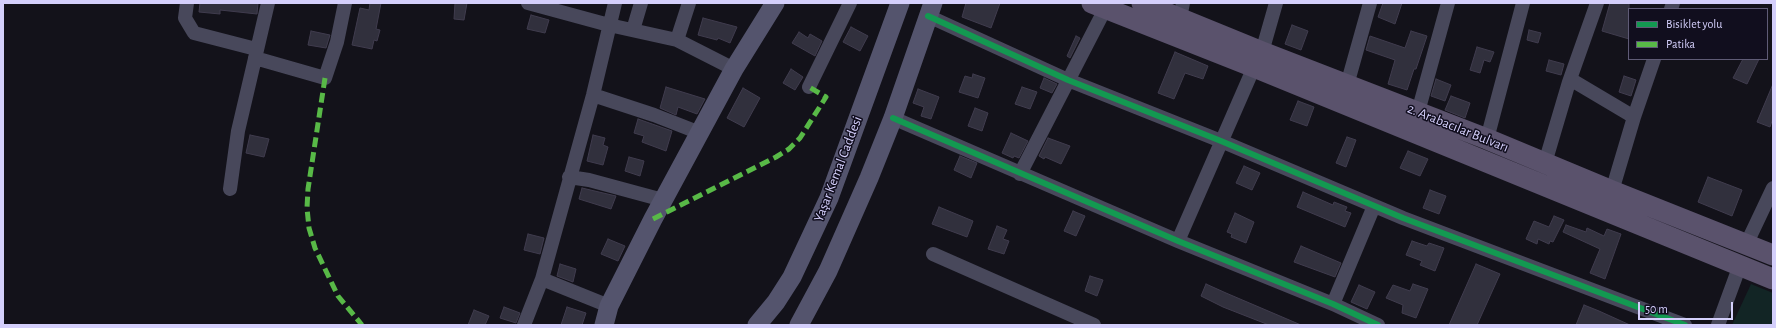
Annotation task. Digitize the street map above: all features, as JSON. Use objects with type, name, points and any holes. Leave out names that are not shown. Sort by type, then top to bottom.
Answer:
[{"type":"main road","points":[[604,325],[609,306],[663,200],[734,69],[775,3]]},
{"type":"main road","name":"Yaşar Kemal Caddesi","points":[[757,325],[776,302],[792,277],[829,198],[900,3]]},
{"type":"main road","name":"2. Arabacılar Bulvarı","points":[[1142,3],[1181,10],[1258,60],[1347,85],[1487,139],[1612,192],[1773,255]]},
{"type":"main road","points":[[1097,8],[1258,60],[1773,278]]},
{"type":"main road","name":"Yaşar Kemal Caddesi","points":[[799,325],[828,271],[869,178],[893,118],[930,9]]},
{"type":"street","points":[[188,3],[185,18],[194,33],[256,53],[325,78],[337,42],[344,3]]},
{"type":"street","points":[[230,189],[238,131],[268,3]]},
{"type":"street","points":[[528,3],[609,25],[676,40],[734,69]]},
{"type":"street","points":[[524,325],[542,279],[569,177],[593,95],[615,3]]},
{"type":"street","points":[[633,30],[641,3]]},
{"type":"street","points":[[676,40],[689,3]]},
{"type":"street","points":[[809,87],[850,3]]},
{"type":"street","points":[[1178,241],[1258,60],[1276,3]]},
{"type":"street","points":[[1347,85],[1370,3]]},
{"type":"street","points":[[1418,112],[1448,3]]},
{"type":"street","points":[[1487,139],[1523,3]]},
{"type":"street","points":[[1545,163],[1570,79],[1597,3]]},
{"type":"street","points":[[1020,174],[1068,80],[1097,8]]},
{"type":"street","points":[[930,9],[1068,80],[1221,141],[1374,206],[1685,325]]},
{"type":"street","points":[[1612,192],[1634,117],[1654,60]]},
{"type":"street","points":[[1570,79],[1634,117]]},
{"type":"street","points":[[593,95],[654,115],[700,133]]},
{"type":"street","points":[[893,118],[1020,174],[1178,241],[1333,304],[1378,325]]},
{"type":"street","points":[[569,177],[589,180],[663,200]]},
{"type":"street","points":[[1746,245],[1773,188]]},
{"type":"street","points":[[1333,304],[1374,206]]},
{"type":"street","points":[[933,254],[1094,325]]},
{"type":"street","points":[[1718,325],[1740,265]]},
{"type":"street","points":[[542,279],[609,306]]},
{"type":"green space","points":[[1751,284],[1773,293],[1773,325],[1732,325]]},
{"type":"building","points":[[200,3],[258,3],[257,14],[220,10],[220,14],[199,12]]},
{"type":"building","points":[[370,3],[381,3],[376,29],[380,30],[377,41],[374,40],[372,49],[352,45],[360,8],[369,10]]},
{"type":"building","points":[[455,3],[467,3],[464,20],[454,19]]},
{"type":"building","points":[[966,3],[1000,3],[991,28],[962,17]]},
{"type":"building","points":[[1383,3],[1402,3],[1395,24],[1378,17]]},
{"type":"building","points":[[1610,3],[1629,3],[1628,39],[1602,31]]},
{"type":"building","points":[[531,15],[549,20],[545,33],[527,29]]},
{"type":"building","points":[[703,18],[737,27],[730,43],[718,38],[717,40],[698,35]]},
{"type":"building","points":[[1292,25],[1308,31],[1301,50],[1285,44]]},
{"type":"building","points":[[851,27],[868,36],[860,51],[843,42]]},
{"type":"building","points":[[1529,30],[1541,33],[1538,43],[1527,40]]},
{"type":"building","points":[[311,31],[330,35],[326,48],[308,45]]},
{"type":"building","points":[[1411,31],[1427,36],[1407,90],[1388,84],[1395,60],[1366,50],[1370,36],[1405,48]]},
{"type":"building","points":[[799,32],[808,38],[810,34],[822,41],[815,56],[792,43]]},
{"type":"building","points":[[1076,36],[1080,38],[1070,58],[1067,56]]},
{"type":"building","points":[[1477,47],[1494,52],[1490,62],[1484,60],[1480,73],[1470,70]]},
{"type":"building","points":[[1175,52],[1208,66],[1203,79],[1185,73],[1174,99],[1158,93]]},
{"type":"building","points":[[1549,60],[1564,64],[1561,75],[1546,71]]},
{"type":"building","points":[[1742,60],[1759,60],[1747,84],[1733,78]]},
{"type":"building","points":[[791,69],[803,77],[795,90],[783,83]]},
{"type":"building","points":[[973,74],[985,78],[978,98],[959,92],[965,76],[972,78]]},
{"type":"building","points":[[1624,76],[1636,80],[1631,96],[1619,92]]},
{"type":"building","points":[[1044,78],[1057,84],[1052,93],[1040,88]]},
{"type":"building","points":[[1436,79],[1451,85],[1445,101],[1431,96]]},
{"type":"building","points":[[1773,84],[1773,118],[1770,127],[1757,122]]},
{"type":"building","points":[[666,87],[705,99],[697,114],[678,107],[676,115],[660,108]]},
{"type":"building","points":[[1022,87],[1037,92],[1030,109],[1015,104]]},
{"type":"building","points":[[743,88],[760,98],[744,127],[727,118]]},
{"type":"building","points":[[918,89],[939,97],[931,119],[921,116],[924,107],[913,103]]},
{"type":"building","points":[[1451,96],[1470,103],[1465,118],[1445,110]]},
{"type":"building","points":[[1298,101],[1314,107],[1307,126],[1290,120]]},
{"type":"building","points":[[975,108],[988,113],[982,131],[968,126]]},
{"type":"building","points":[[638,119],[672,131],[666,151],[642,142],[644,136],[634,133]]},
{"type":"building","points":[[1011,133],[1028,141],[1019,158],[1014,156],[1013,158],[1002,153]]},
{"type":"building","points":[[250,135],[269,139],[264,157],[246,153]]},
{"type":"building","points":[[593,135],[605,138],[603,145],[608,147],[603,165],[587,161]]},
{"type":"building","points":[[1347,137],[1356,140],[1346,167],[1336,163]]},
{"type":"building","points":[[1048,138],[1070,146],[1061,164],[1039,156]]},
{"type":"building","points":[[1408,151],[1428,159],[1420,176],[1400,168]]},
{"type":"building","points":[[960,156],[977,163],[971,178],[954,170]]},
{"type":"building","points":[[629,157],[644,161],[640,176],[625,171]]},
{"type":"building","points":[[1244,166],[1260,173],[1252,190],[1236,183]]},
{"type":"building","points":[[1708,177],[1742,190],[1732,216],[1698,202]]},
{"type":"building","points":[[582,188],[616,196],[611,209],[579,199]]},
{"type":"building","points":[[1430,190],[1446,196],[1439,214],[1423,208]]},
{"type":"building","points":[[1303,192],[1333,205],[1334,202],[1347,207],[1345,211],[1351,213],[1345,227],[1297,207]]},
{"type":"building","points":[[939,207],[973,221],[967,237],[932,224]]},
{"type":"building","points":[[1073,211],[1085,216],[1076,236],[1064,231]]},
{"type":"building","points":[[1235,213],[1254,222],[1246,243],[1231,237],[1232,234],[1227,232]]},
{"type":"building","points":[[1554,216],[1564,220],[1553,242],[1550,241],[1549,244],[1538,239],[1537,244],[1526,239],[1534,221],[1549,227]]},
{"type":"building","points":[[1566,225],[1586,232],[1587,228],[1604,236],[1607,229],[1621,234],[1605,279],[1590,273],[1600,249],[1563,232]]},
{"type":"building","points":[[997,226],[1007,230],[1003,239],[1009,241],[1004,254],[988,249]]},
{"type":"building","points":[[528,234],[544,238],[540,254],[524,250]]},
{"type":"building","points":[[608,239],[625,246],[618,261],[601,254]]},
{"type":"building","points":[[1412,241],[1427,246],[1429,243],[1444,248],[1435,271],[1420,265],[1422,261],[1406,255]]},
{"type":"building","points":[[1301,246],[1341,263],[1335,277],[1294,262]]},
{"type":"building","points":[[560,264],[576,269],[573,282],[557,276]]},
{"type":"building","points":[[1476,264],[1500,274],[1477,325],[1449,325]]},
{"type":"building","points":[[1090,276],[1103,280],[1097,296],[1085,291]]},
{"type":"building","points":[[1206,284],[1301,325],[1269,325],[1223,307],[1201,296]]},
{"type":"building","points":[[1413,284],[1428,289],[1416,318],[1402,313],[1403,305],[1386,298],[1393,285],[1410,291]]},
{"type":"building","points":[[1359,285],[1375,292],[1367,309],[1351,302]]},
{"type":"building","points":[[1584,305],[1599,311],[1630,325],[1576,325]]},
{"type":"building","points":[[504,307],[520,313],[516,323],[500,318]]},
{"type":"building","points":[[567,307],[586,313],[582,325],[561,325]]},
{"type":"building","points":[[474,310],[489,316],[485,325],[468,325]]},
{"type":"marked path","points":[[325,78],[308,189],[307,208],[309,228],[315,248],[338,296],[362,325]]},
{"type":"marked path","points":[[653,219],[789,149],[800,138],[826,97],[809,87]]},
{"type":"cycle path","points":[[928,16],[1068,80],[1221,141],[1403,218],[1685,325]]},
{"type":"cycle path","points":[[893,118],[1178,241],[1333,304],[1378,325]]}]
